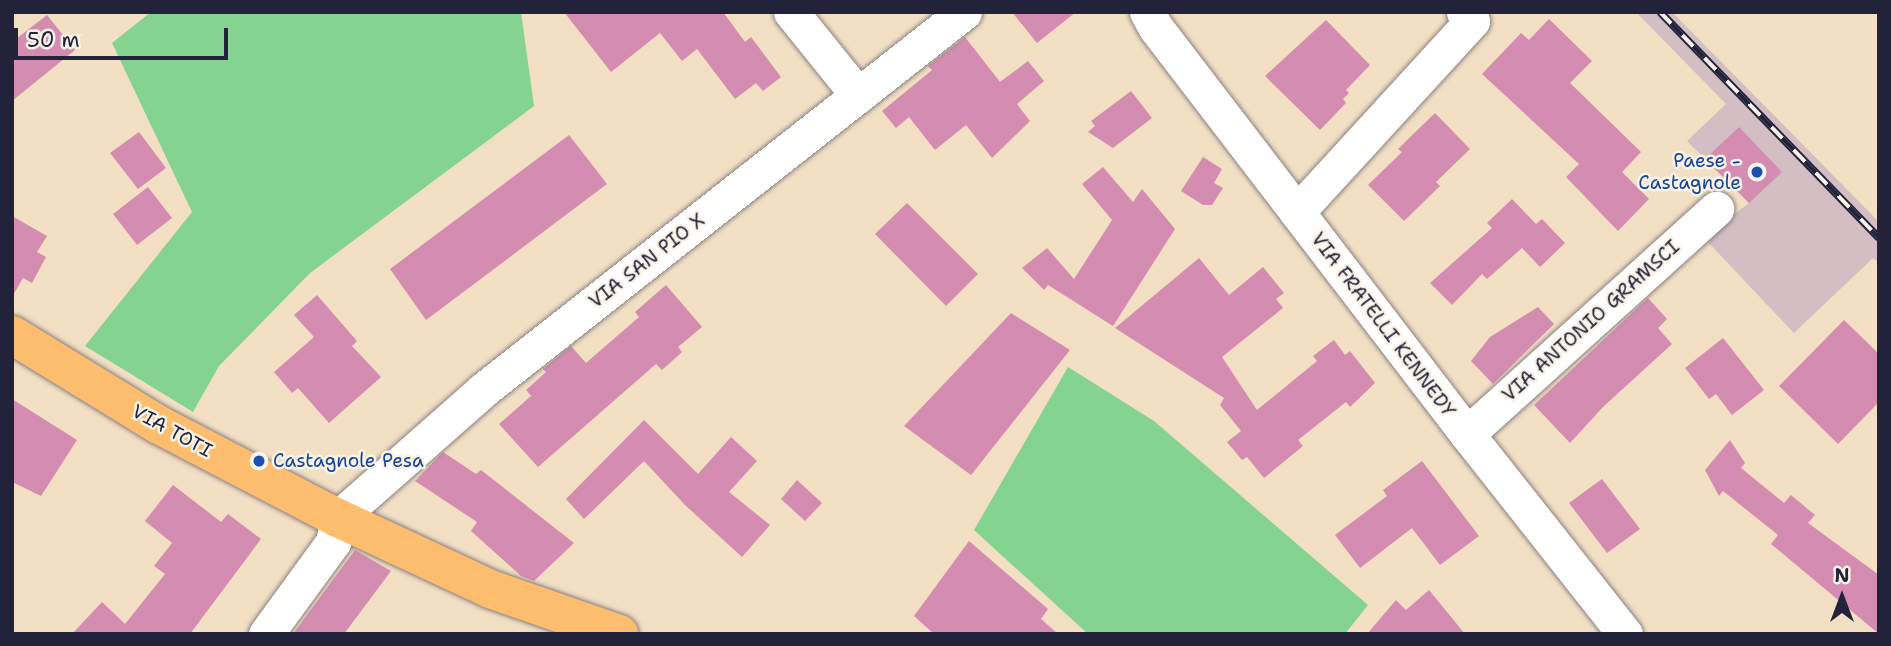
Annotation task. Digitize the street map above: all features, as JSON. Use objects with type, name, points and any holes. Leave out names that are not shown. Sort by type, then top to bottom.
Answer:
[{"type":"main road","name":"VIA TOTI","points":[[12,335],[159,425],[338,518],[489,589],[619,634]]},
{"type":"street","points":[[791,12],[858,95]]},
{"type":"street","name":"VIA SAN PIO X","points":[[338,518],[483,390],[964,12]]},
{"type":"street","name":"VIA FRATELLI KENNEDY","points":[[1147,12],[1156,28],[1467,434],[1625,634]]},
{"type":"street","points":[[1297,212],[1472,21],[1464,12]]},
{"type":"street","name":"VIA ANTONIO GRAMSCI","points":[[1467,434],[1716,209]]},
{"type":"street","points":[[266,634],[333,541],[338,518]]},
{"type":"shaded area","points":[[1636,12],[1672,12],[1879,222],[1879,263],[1873,258],[1794,333],[1704,238],[1749,203],[1687,141],[1726,104]]},
{"type":"green space","points":[[151,12],[521,12],[534,106],[310,273],[219,366],[193,412],[85,346],[192,212],[112,43]]},
{"type":"green space","points":[[1068,367],[1154,421],[1368,605],[1345,634],[1088,634],[974,530]]},
{"type":"building","points":[[564,12],[723,12],[745,42],[751,37],[781,77],[763,91],[756,83],[735,99],[697,49],[682,61],[660,33],[611,72]]},
{"type":"building","points":[[1012,12],[1076,12],[1037,43]]},
{"type":"building","points":[[47,15],[75,50],[12,101],[12,42]]},
{"type":"building","points":[[1549,19],[1592,61],[1570,83],[1641,152],[1622,172],[1649,199],[1618,231],[1566,177],[1579,164],[1482,74],[1521,33],[1529,40]]},
{"type":"building","points":[[1326,20],[1370,65],[1346,90],[1349,93],[1343,99],[1346,103],[1320,130],[1265,76]]},
{"type":"building","points":[[965,37],[1000,82],[1028,61],[1044,81],[1017,104],[1030,121],[992,158],[966,125],[935,150],[909,117],[896,128],[882,111],[932,70],[928,66]]},
{"type":"building","points":[[1131,91],[1152,118],[1113,148],[1088,132],[1095,126],[1091,121]]},
{"type":"building","points":[[1435,113],[1470,149],[1436,182],[1440,186],[1404,221],[1368,185],[1402,152],[1398,149]]},
{"type":"building","points":[[1739,127],[1782,172],[1749,203],[1705,159]]},
{"type":"building","points":[[139,132],[166,168],[138,189],[110,153]]},
{"type":"building","points":[[569,135],[607,184],[426,320],[390,269]]},
{"type":"building","points":[[1203,157],[1222,169],[1214,183],[1223,188],[1212,205],[1203,205],[1181,191]]},
{"type":"building","points":[[1103,167],[1133,202],[1142,189],[1175,229],[1113,326],[1048,285],[1044,290],[1022,268],[1047,248],[1074,279],[1112,220],[1082,184]]},
{"type":"building","points":[[148,187],[172,218],[137,245],[113,214]]},
{"type":"building","points":[[1512,199],[1536,224],[1542,219],[1565,243],[1540,267],[1522,248],[1487,279],[1482,274],[1452,305],[1430,283],[1492,228],[1487,223]]},
{"type":"building","points":[[907,203],[978,274],[946,306],[875,234]]},
{"type":"building","points":[[12,216],[47,236],[37,252],[46,257],[32,283],[23,278],[12,297]]},
{"type":"building","points":[[1199,258],[1229,295],[1263,267],[1284,293],[1276,299],[1283,308],[1222,357],[1257,410],[1317,361],[1313,356],[1334,340],[1345,355],[1350,351],[1375,383],[1350,407],[1346,402],[1298,440],[1303,446],[1264,478],[1247,457],[1242,460],[1227,442],[1241,431],[1220,405],[1224,398],[1115,328]]},
{"type":"building","points":[[666,285],[702,327],[678,347],[682,352],[662,370],[656,364],[538,467],[499,424],[531,396],[526,390],[546,372],[543,369],[571,346],[586,363],[639,317],[635,312]]},
{"type":"building","points":[[317,295],[357,341],[352,346],[381,377],[329,423],[298,388],[292,393],[274,372],[314,337],[294,315]]},
{"type":"building","points":[[1648,298],[1667,319],[1658,328],[1672,344],[1603,407],[1570,443],[1534,405]]},
{"type":"building","points":[[1538,307],[1554,324],[1493,384],[1471,361],[1490,337]]},
{"type":"building","points":[[1011,313],[1070,350],[971,475],[904,426]]},
{"type":"building","points":[[1844,320],[1879,354],[1879,402],[1838,444],[1779,386]]},
{"type":"building","points":[[1723,338],[1764,390],[1732,415],[1716,394],[1709,399],[1685,368]]},
{"type":"building","points":[[12,399],[77,440],[41,496],[12,482]]},
{"type":"building","points":[[644,420],[698,474],[731,437],[757,461],[729,492],[770,525],[742,557],[685,505],[644,461],[584,519],[566,499]]},
{"type":"building","points":[[1730,440],[1745,463],[1741,468],[1784,503],[1791,495],[1815,515],[1808,523],[1879,575],[1879,634],[1771,544],[1778,535],[1723,491],[1719,496],[1705,470]]},
{"type":"building","points":[[443,452],[476,474],[481,470],[574,543],[534,581],[521,576],[471,531],[477,522],[415,481]]},
{"type":"building","points":[[1422,461],[1479,536],[1440,565],[1412,528],[1360,568],[1335,535],[1387,496],[1383,490]]},
{"type":"building","points":[[1602,479],[1640,529],[1607,553],[1569,503]]},
{"type":"building","points":[[797,480],[822,503],[805,521],[781,499]]},
{"type":"building","points":[[173,485],[221,522],[228,514],[261,539],[190,634],[72,634],[102,602],[125,624],[165,574],[154,566],[172,543],[145,521]]},
{"type":"building","points":[[969,541],[1048,609],[1041,619],[1058,634],[934,634],[914,616]]},
{"type":"building","points":[[355,550],[391,571],[344,634],[293,634]]},
{"type":"building","points":[[1429,590],[1465,634],[1367,634],[1396,600],[1406,610]]},
{"type":"railway","points":[[1660,12],[1879,238]]},
{"type":"place","name":"Paese - Castagnole","points":[[1757,172]]},
{"type":"place","name":"Castagnole Pesa","points":[[259,461]]}]
